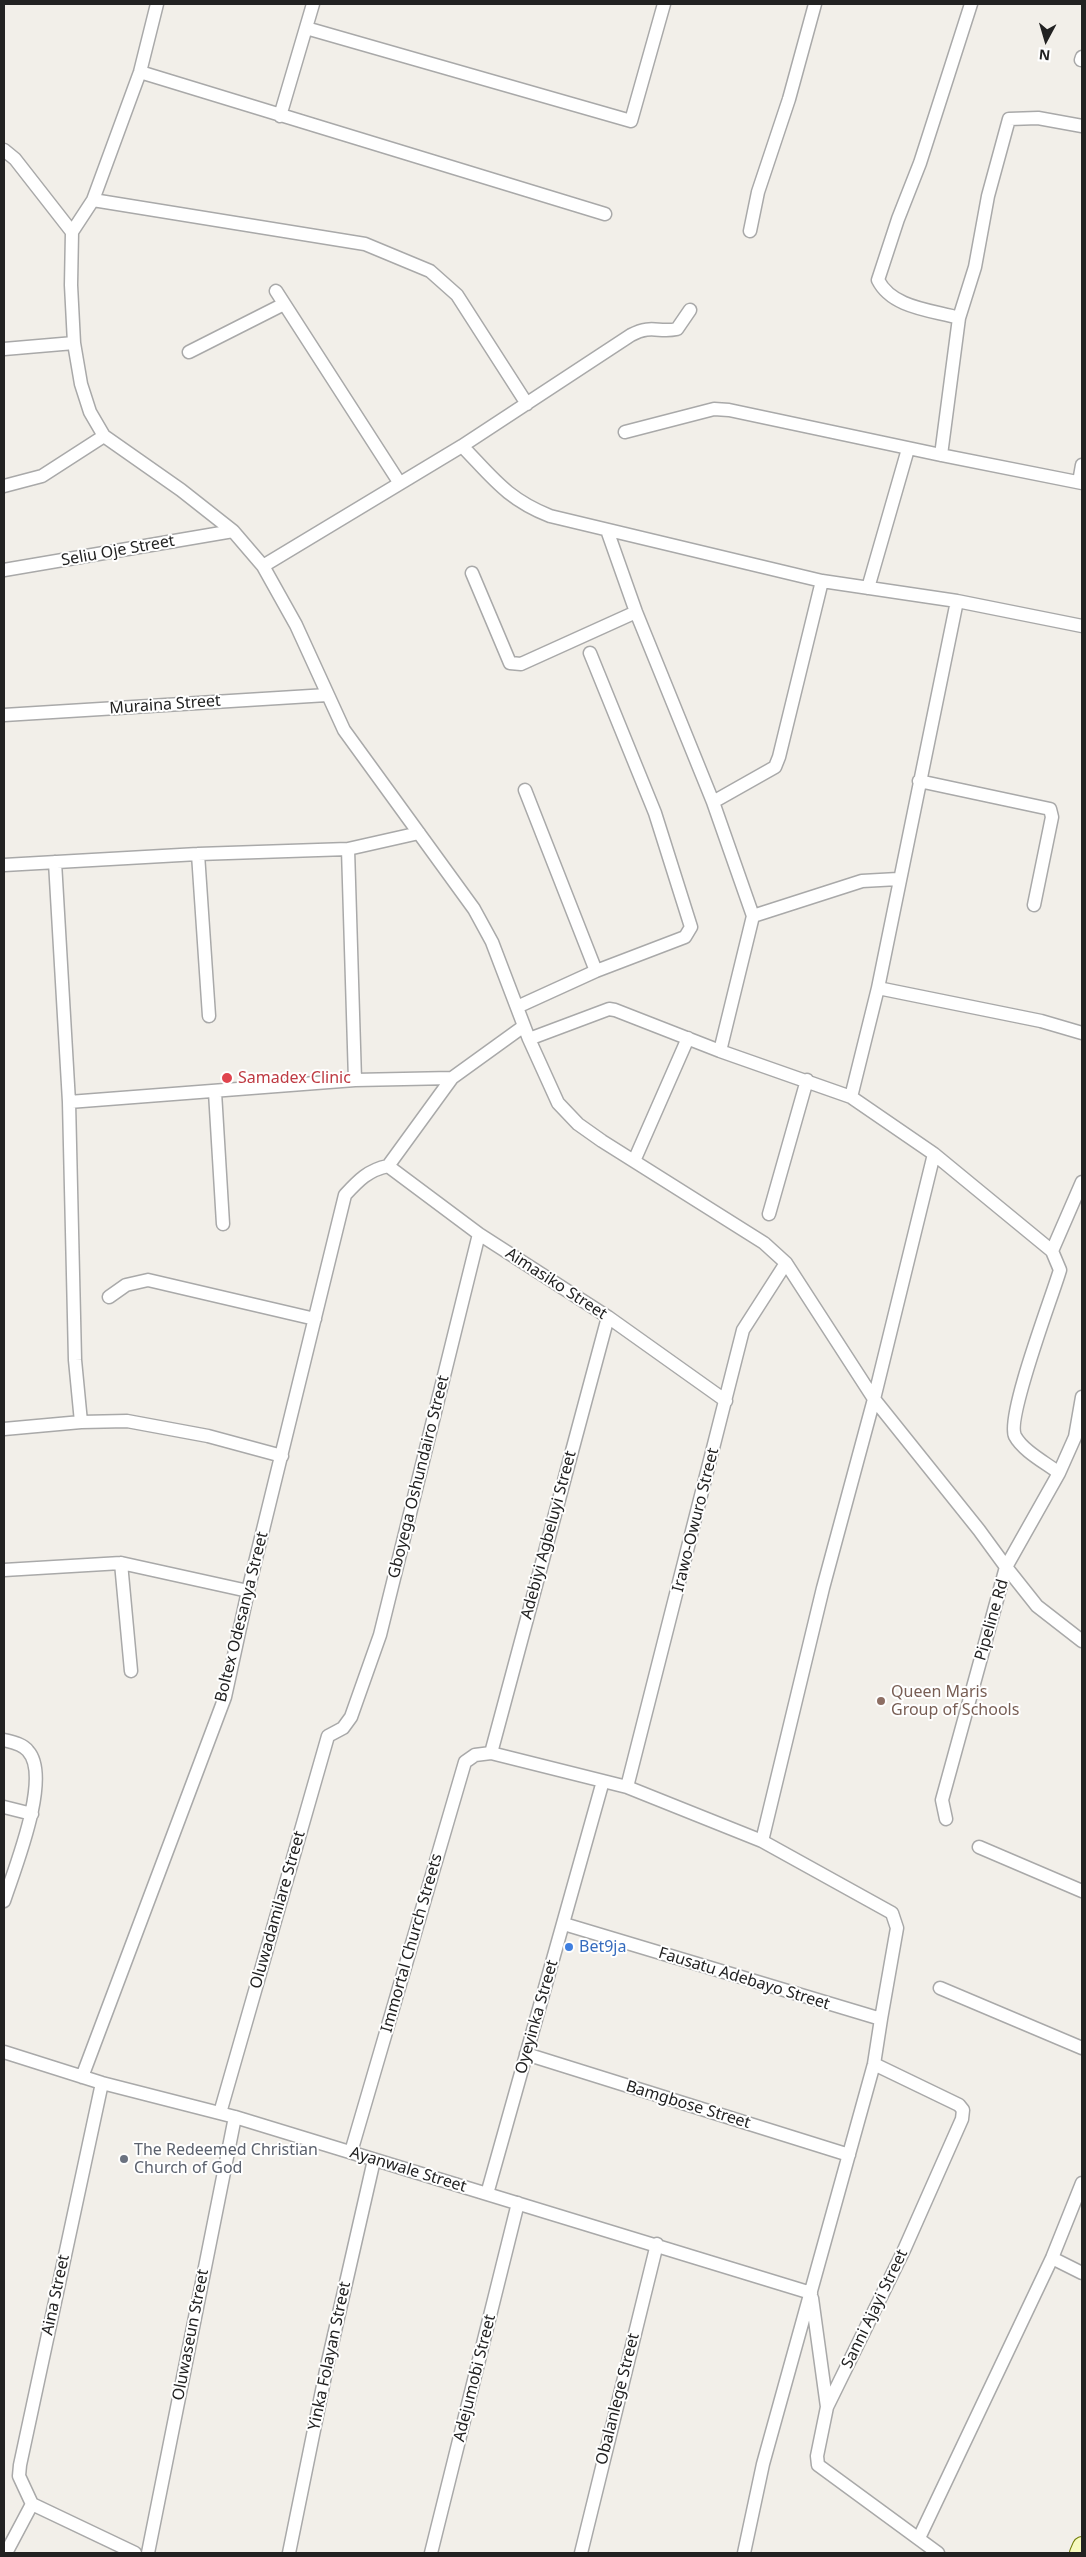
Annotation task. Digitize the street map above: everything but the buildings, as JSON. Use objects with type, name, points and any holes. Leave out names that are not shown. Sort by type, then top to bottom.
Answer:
[{"type":"main road","points":[[1079,2553],[1082,2546]]},
{"type":"street","points":[[157,4],[140,72],[93,200],[72,232],[71,285],[74,343],[81,384],[90,412],[104,436],[181,490],[233,531],[263,566],[296,624],[344,730],[474,909],[492,942],[529,1039],[558,1103],[578,1124],[764,1243],[786,1263],[874,1399],[1038,1606],[1082,1641]]},
{"type":"street","points":[[280,116],[313,4]]},
{"type":"street","points":[[306,28],[631,121],[664,4]]},
{"type":"street","points":[[750,231],[758,192],[788,99],[815,4]]},
{"type":"street","points":[[959,318],[894,300],[883,291],[878,280],[898,219],[920,163],[971,4]]},
{"type":"street","points":[[140,72],[605,214]]},
{"type":"street","points":[[941,455],[959,318],[975,267],[988,196],[1009,119],[1038,118],[1082,126]]},
{"type":"street","points":[[4,150],[15,159],[72,232]]},
{"type":"street","points":[[93,200],[365,244],[430,271],[457,295],[526,404]]},
{"type":"street","points":[[276,291],[399,482]]},
{"type":"street","points":[[189,352],[284,304]]},
{"type":"street","points":[[263,566],[399,482],[462,446],[642,330],[677,329],[690,310]]},
{"type":"street","points":[[4,349],[74,343]]},
{"type":"street","points":[[625,432],[714,410],[729,410],[908,449],[1081,482],[1082,465]]},
{"type":"street","points":[[4,486],[42,476],[104,436]]},
{"type":"street","points":[[462,446],[507,493],[527,507],[550,516],[822,581],[957,601],[1082,626]]},
{"type":"street","points":[[868,588],[908,449]]},
{"type":"street","points":[[607,530],[636,612],[713,802],[753,916],[720,1050]]},
{"type":"street","name":"Seliu Oje Street","points":[[4,570],[233,531]]},
{"type":"street","points":[[472,574],[510,662],[515,665],[636,612]]},
{"type":"street","points":[[713,802],[775,767],[822,581]]},
{"type":"street","points":[[851,1097],[878,988],[898,879],[957,601]]},
{"type":"street","points":[[517,1008],[596,971],[685,937],[691,927],[655,814],[590,653]]},
{"type":"street","name":"Muraina Street","points":[[4,715],[327,695]]},
{"type":"street","points":[[919,781],[1050,809],[1052,817],[1034,905]]},
{"type":"street","points":[[525,790],[596,971]]},
{"type":"street","points":[[4,865],[198,854],[348,850],[419,833]]},
{"type":"street","points":[[348,850],[355,1080]]},
{"type":"street","points":[[198,854],[209,1016]]},
{"type":"street","points":[[55,862],[69,1102],[75,1360],[81,1422]]},
{"type":"street","points":[[753,916],[862,881],[898,879]]},
{"type":"street","points":[[878,988],[1041,1021],[1082,1033]]},
{"type":"street","points":[[529,1039],[610,1009],[851,1097],[934,1154],[1052,1252],[1060,1270],[1030,1357],[1012,1425],[1019,1442],[1059,1473]]},
{"type":"street","points":[[388,1166],[452,1078],[524,1026]]},
{"type":"street","points":[[634,1161],[688,1038]]},
{"type":"street","points":[[69,1102],[355,1080],[452,1078]]},
{"type":"street","points":[[768,1214],[807,1080]]},
{"type":"street","points":[[215,1092],[223,1224]]},
{"type":"street","points":[[762,1841],[823,1588],[874,1399],[934,1154]]},
{"type":"street","name":"Aimasiko Street","points":[[388,1166],[479,1234],[608,1317],[726,1401]]},
{"type":"street","name":"Boltex Odesanya Street","points":[[82,2077],[225,1696],[248,1591],[344,1195],[362,1176],[377,1168],[388,1166]]},
{"type":"street","points":[[1052,1252],[1082,1182]]},
{"type":"street","name":"Gboyega Oshundairo Street","points":[[351,1717],[380,1635],[479,1234]]},
{"type":"street","name":"Irawo-Owuro Street","points":[[628,1787],[743,1330],[786,1263]]},
{"type":"street","points":[[109,1297],[126,1284],[148,1280],[315,1319]]},
{"type":"street","name":"Adebiyi Agbeluyi Street","points":[[491,1753],[608,1317]]},
{"type":"street","name":"Pipeline Rd","points":[[946,1819],[942,1800],[1006,1567],[1079,1438],[1082,1397]]},
{"type":"street","points":[[4,1429],[81,1422],[127,1421],[208,1436],[282,1456]]},
{"type":"street","points":[[4,1570],[121,1563],[248,1591]]},
{"type":"street","points":[[121,1563],[130,1671]]},
{"type":"street","name":"Oluwadamilare Street","points":[[220,2113],[328,1736],[343,1728],[351,1717]]},
{"type":"street","points":[[4,1740],[20,1745],[28,1751],[33,1759],[36,1771],[32,1814],[4,1901]]},
{"type":"street","points":[[491,1753],[628,1787],[762,1841],[892,1912],[897,1928],[874,2064],[763,2464],[744,2553]]},
{"type":"street","name":"Immortal Church Streets","points":[[351,2152],[465,1762],[475,1755],[491,1753]]},
{"type":"street","name":"Oyeyinka Street","points":[[487,2194],[603,1782]]},
{"type":"street","points":[[4,1808],[32,1814]]},
{"type":"street","points":[[980,1847],[1082,1891]]},
{"type":"street","name":"Fausatu Adebayo Street","points":[[564,1924],[881,2019]]},
{"type":"street","points":[[940,1988],[1082,2048]]},
{"type":"street","name":"Ayanwale Street","points":[[4,2052],[102,2083],[235,2117],[657,2244],[811,2293]]},
{"type":"street","name":"Bamgbose Street","points":[[526,2054],[849,2156]]},
{"type":"street","name":"Sanni Ajayi Street","points":[[874,2064],[959,2105],[963,2110],[962,2119],[904,2250],[826,2407],[817,2456],[818,2465],[938,2553]]},
{"type":"street","name":"Aina Street","points":[[32,2504],[19,2476],[20,2465],[102,2083]]},
{"type":"street","name":"Oluwaseun Street","points":[[148,2553],[235,2117]]},
{"type":"street","name":"Yinka Folayan Street","points":[[289,2553],[327,2366],[374,2160]]},
{"type":"street","points":[[919,2538],[1052,2258],[1082,2183]]},
{"type":"street","name":"Adejumobi Street","points":[[431,2553],[518,2203]]},
{"type":"street","name":"Obalanlege Street","points":[[580,2553],[657,2244]]},
{"type":"street","points":[[1052,2258],[1082,2273]]},
{"type":"street","points":[[811,2293],[826,2407]]},
{"type":"street","points":[[6,2553],[32,2504],[135,2553]]},
{"type":"place","name":"Samadex Clinic","points":[[227,1078]]},
{"type":"place","name":"Queen Maris Group of Schools","points":[[881,1701]]},
{"type":"place","name":"Bet9ja","points":[[569,1947]]},
{"type":"place","name":"The Redeemed Christian Church of God","points":[[124,2159]]}]
